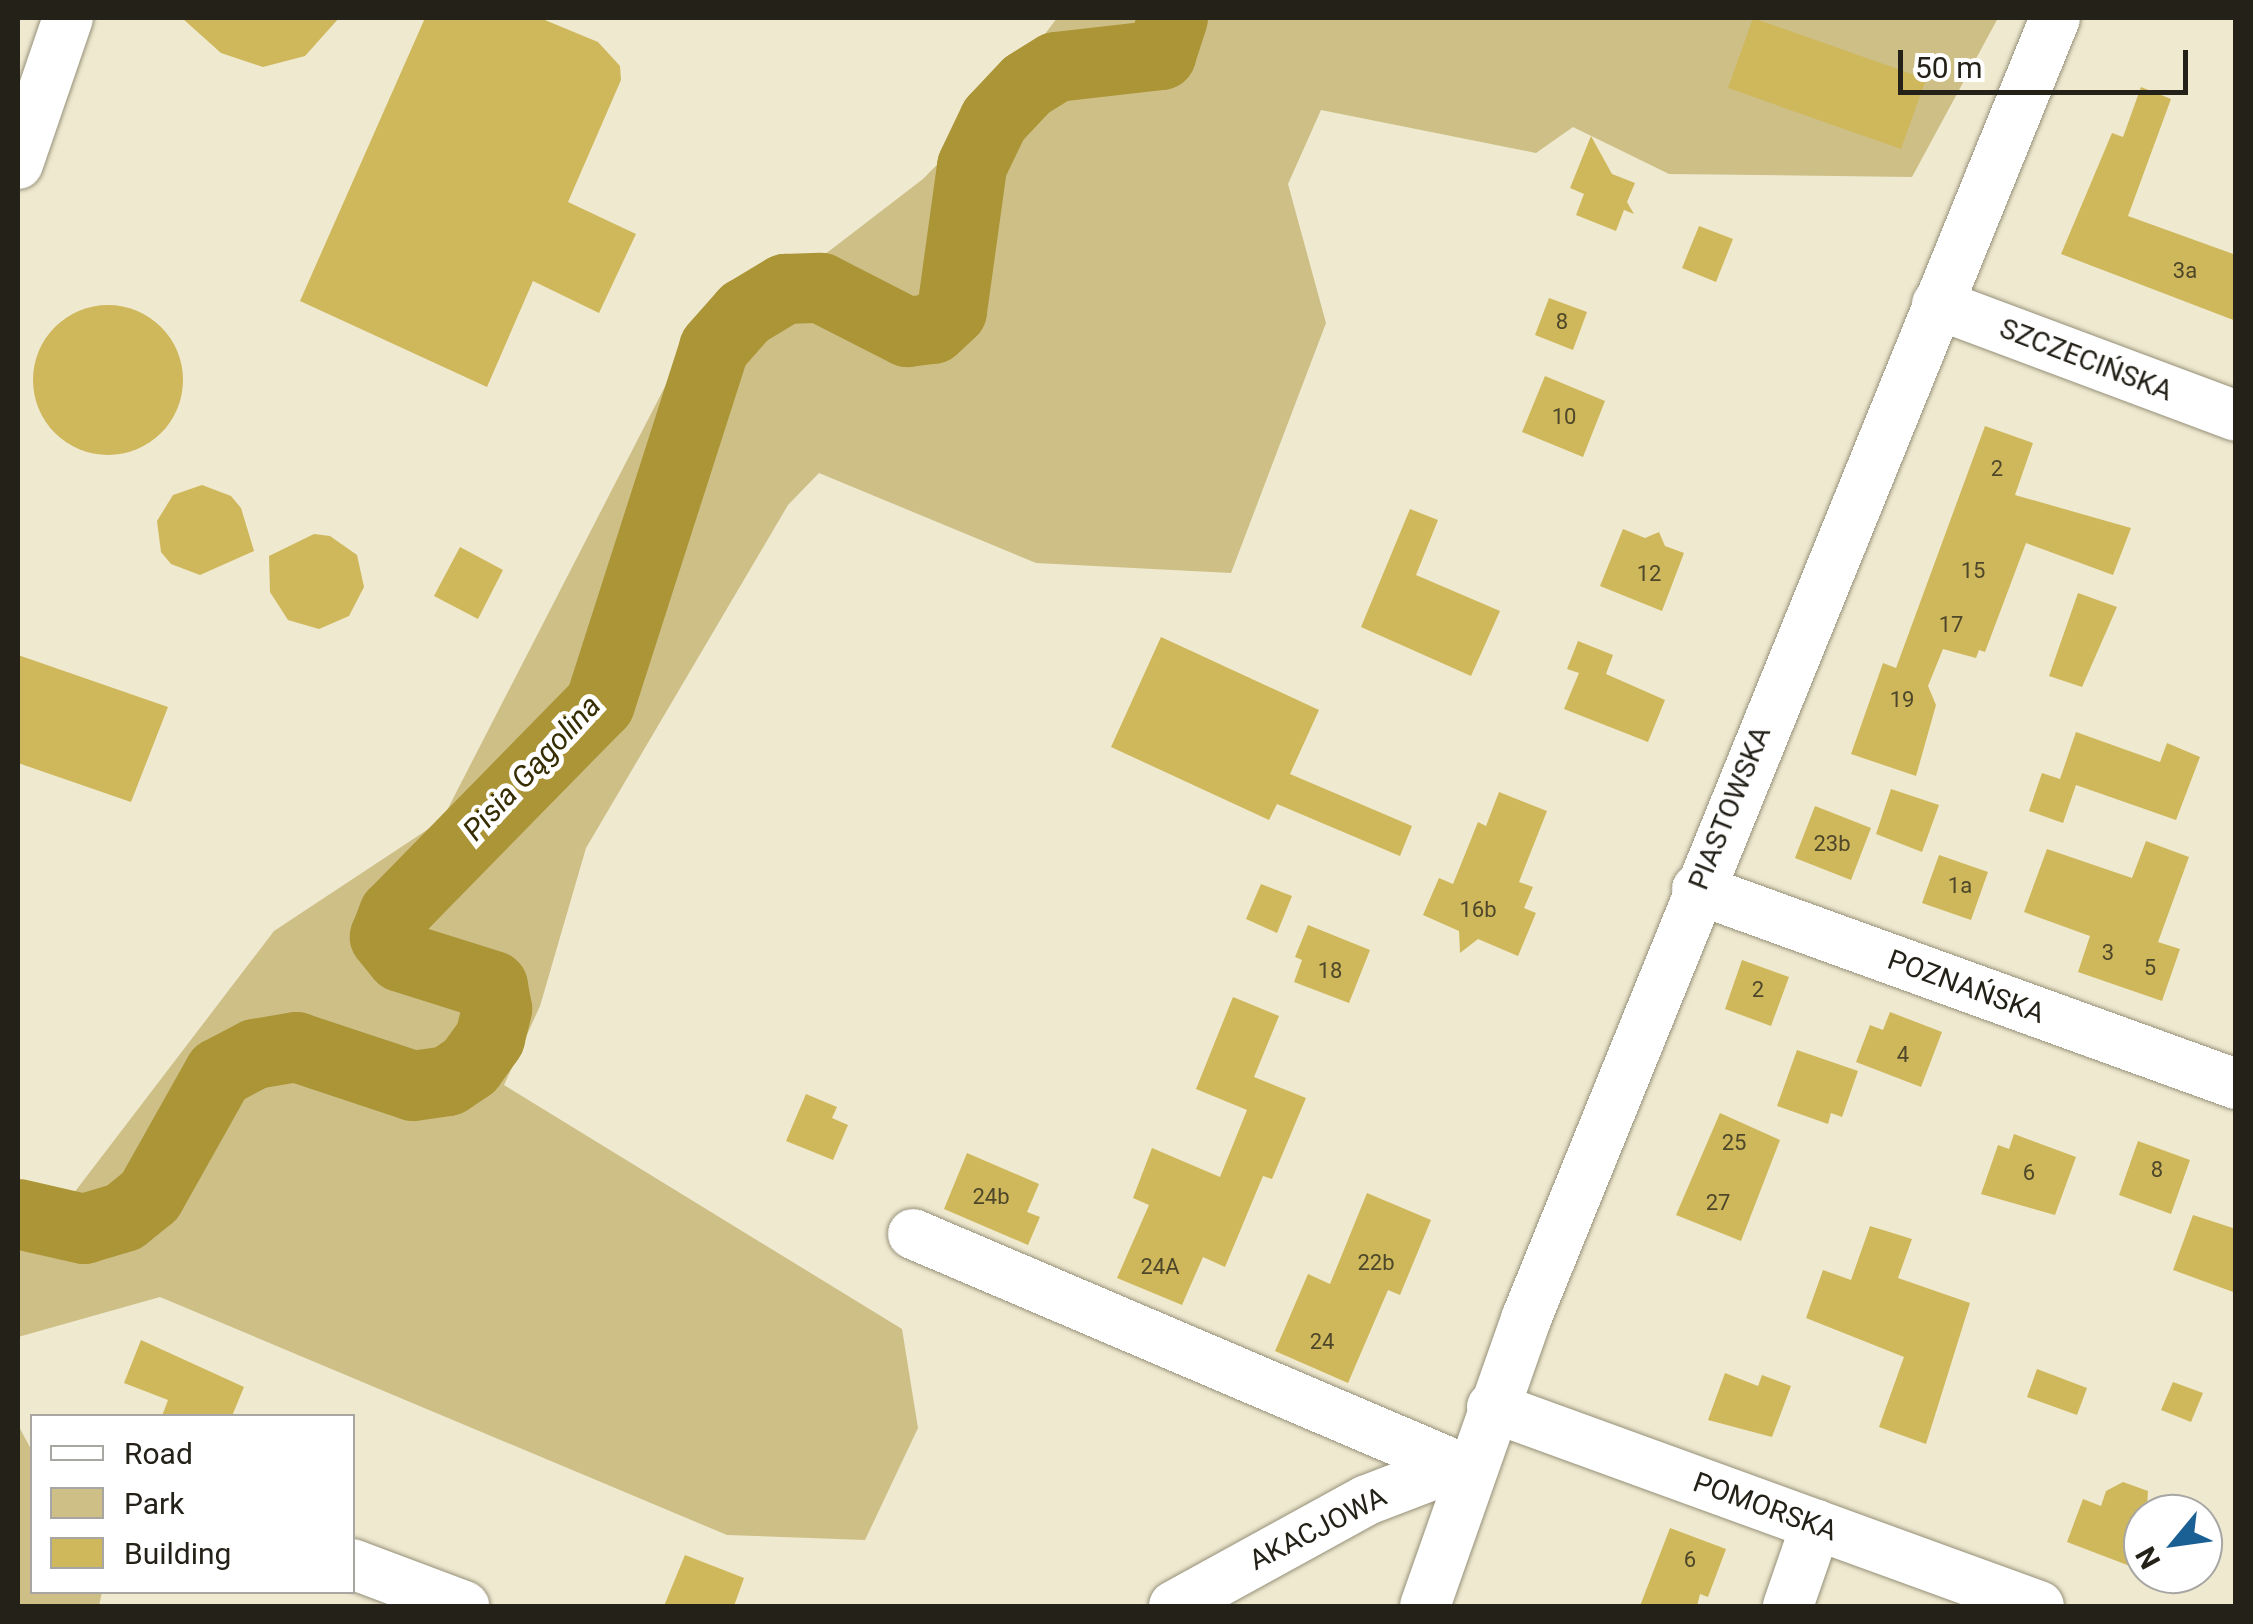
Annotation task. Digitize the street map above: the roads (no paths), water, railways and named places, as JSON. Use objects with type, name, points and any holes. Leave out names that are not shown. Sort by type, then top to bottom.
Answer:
[{"type":"street","points":[[18,164],[68,18]]},
{"type":"street","name":"PIASTOWSKA","points":[[1425,1606],[1492,1407],[1697,890],[2055,18]]},
{"type":"street","name":"SZCZECIŃSKA","points":[[1937,304],[2236,416]]},
{"type":"street","name":"POZNAŃSKA","points":[[1697,890],[2236,1084]]},
{"type":"street","points":[[913,1234],[1470,1471]]},
{"type":"street","name":"POMORSKA","points":[[1492,1407],[2039,1606]]},
{"type":"street","name":"AKACJOWA","points":[[1174,1606],[1368,1500],[1432,1475],[1470,1471]]},
{"type":"street","points":[[1788,1606],[1816,1525]]},
{"type":"street","points":[[355,1565],[464,1606]]},
{"type":"waterway","name":"Pisia Gągolina","points":[[18,1214],[84,1229],[124,1217],[150,1196],[219,1073],[255,1054],[296,1047],[413,1086],[448,1081],[470,1066],[490,1038],[497,1009],[493,986],[401,957],[385,937],[394,914],[600,704],[714,348],[745,313],[785,289],[821,288],[907,332],[933,329],[952,311],[972,166],[994,120],[1027,85],[1056,67],[1161,55],[1173,18]]}]
